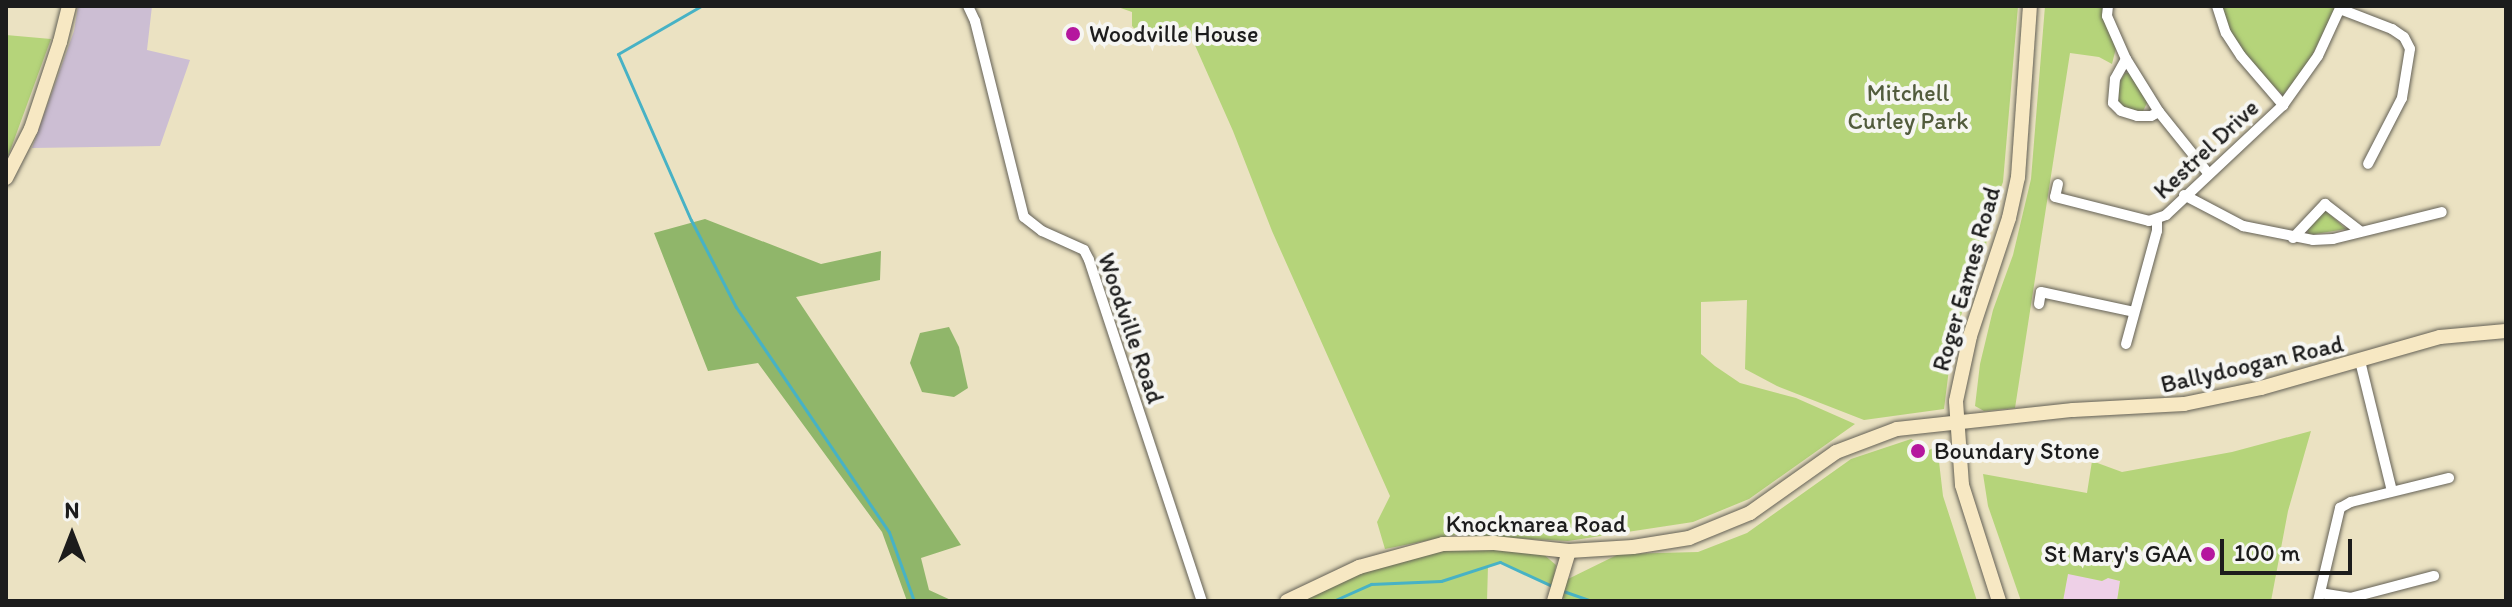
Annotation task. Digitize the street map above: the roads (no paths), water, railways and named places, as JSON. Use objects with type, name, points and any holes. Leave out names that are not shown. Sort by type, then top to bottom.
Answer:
[{"type":"street","points":[[6,178],[35,118],[69,6]]},
{"type":"street","name":"Woodville Road","points":[[968,6],[978,31],[991,94],[1024,217],[1042,231],[1084,250],[1089,260],[1202,601]]},
{"type":"street","name":"Roger Eames Road","points":[[1999,601],[1965,498],[1956,421],[1959,382],[1970,336],[2009,218],[2018,177],[2030,6]]},
{"type":"street","points":[[2108,6],[2107,16],[2126,59],[2159,112],[2208,173]]},
{"type":"street","points":[[2217,6],[2226,33],[2241,56],[2283,105]]},
{"type":"street","points":[[2341,8],[2392,29],[2404,37],[2410,49],[2402,98],[2368,164]]},
{"type":"street","name":"Kestrel Drive","points":[[2058,184],[2055,197],[2149,221],[2157,220],[2283,105],[2318,56],[2341,8]]},
{"type":"street","points":[[2126,59],[2115,79],[2113,103],[2121,111],[2137,116],[2151,116],[2159,112]]},
{"type":"street","points":[[2184,195],[2243,226],[2293,238],[2333,239],[2442,212]]},
{"type":"street","points":[[2293,238],[2325,204],[2360,231]]},
{"type":"street","points":[[2126,344],[2157,231],[2157,220]]},
{"type":"street","points":[[2039,304],[2041,292],[2134,312]]},
{"type":"street","name":"Ballydoogan Road","points":[[1956,421],[2073,410],[2172,406],[2215,399],[2440,337],[2506,331]]},
{"type":"street","points":[[2360,361],[2392,491]]},
{"type":"street","name":"Knocknarea Road","points":[[1287,601],[1359,567],[1443,544],[1494,543],[1569,551],[1663,544],[1702,535],[1750,513],[1847,446],[1897,429],[1956,421]]},
{"type":"street","points":[[2434,576],[2350,598],[2319,597],[2340,508],[2392,491],[2449,478]]},
{"type":"street","points":[[1554,601],[1569,551]]},
{"type":"waterway","points":[[701,6],[618,54],[691,220],[736,307],[889,532],[914,601]]},
{"type":"waterway","points":[[1333,601],[1371,584],[1441,581],[1500,562],[1552,586]]},
{"type":"waterway","points":[[1563,591],[1592,601]]},
{"type":"place","name":"Woodville House","points":[[1073,34]]},
{"type":"place","name":"Boundary Stone","points":[[1918,451]]},
{"type":"place","name":"St Mary's GAA","points":[[2208,554]]},
{"type":"park label","name":"Mitchell Curley Park","points":[[1908,107]]}]
